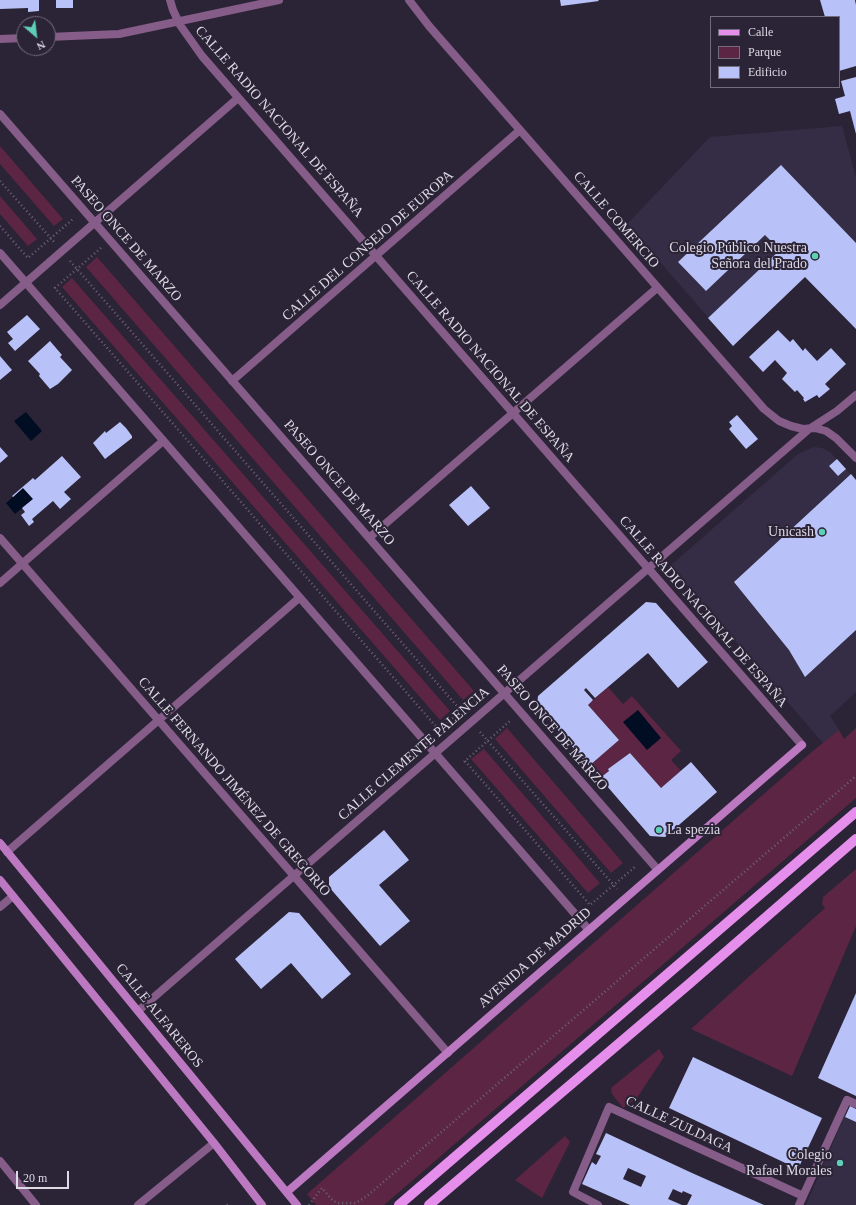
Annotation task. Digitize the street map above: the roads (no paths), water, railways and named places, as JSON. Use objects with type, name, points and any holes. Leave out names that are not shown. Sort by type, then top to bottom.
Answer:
[{"type":"main road","points":[[399,1205],[856,812]]},
{"type":"main road","points":[[429,1205],[689,984],[856,839]]},
{"type":"street","name":"CALLE RADIO NACIONAL DE ESPAÑA","points":[[170,0],[178,22],[193,44],[238,98],[802,745]]},
{"type":"street","points":[[56,37],[119,34],[279,0]]},
{"type":"street","name":"CALLE COMERCIO","points":[[409,0],[426,22],[764,409],[779,420],[791,426],[803,429],[821,429],[831,434],[856,458]]},
{"type":"street","points":[[0,39],[16,38]]},
{"type":"street","points":[[0,304],[238,98]]},
{"type":"street","name":"PASEO ONCE DE MARZO","points":[[0,114],[658,870]]},
{"type":"street","name":"CALLE DEL CONSEJO DE EUROPA","points":[[232,380],[520,130]]},
{"type":"street","points":[[0,253],[589,930]]},
{"type":"street","points":[[369,538],[658,288]]},
{"type":"street","name":"CALLE CLEMENTE PALENCIA","points":[[138,1011],[809,429],[837,411],[856,395]]},
{"type":"street","points":[[0,583],[163,441]]},
{"type":"street","name":"CALLE FERNANDO JIMÉNEZ DE GREGORIO","points":[[0,538],[448,1053]]},
{"type":"street","points":[[7,852],[299,598]]},
{"type":"street","name":"AVENIDA DE MADRID","points":[[287,1192],[802,745]]},
{"type":"street","name":"CALLE ALFAREROS","points":[[0,843],[297,1205]]},
{"type":"street","points":[[0,880],[214,1143],[262,1205]]},
{"type":"street","points":[[0,907],[13,896]]},
{"type":"street","points":[[799,1205],[847,1100],[856,1104]]},
{"type":"street","name":"CALLE ZULDAGA","points":[[598,1205],[573,1192],[609,1107],[803,1196]]},
{"type":"street","points":[[138,1205],[214,1143]]},
{"type":"street","points":[[0,1161],[36,1205]]},
{"type":"water","points":[[26,412],[42,431],[31,441],[14,421]]},
{"type":"water","points":[[23,488],[33,499],[15,514],[6,503]]},
{"type":"water","points":[[638,710],[661,738],[647,750],[623,722]]},
{"type":"place","name":"Colegio Público Nuestra Señora del Prado","points":[[815,256]]},
{"type":"place","name":"Unicash","points":[[822,532]]},
{"type":"place","name":"La spezia","points":[[659,830]]},
{"type":"place","name":"Colegio Rafael Morales","points":[[840,1163]]}]
